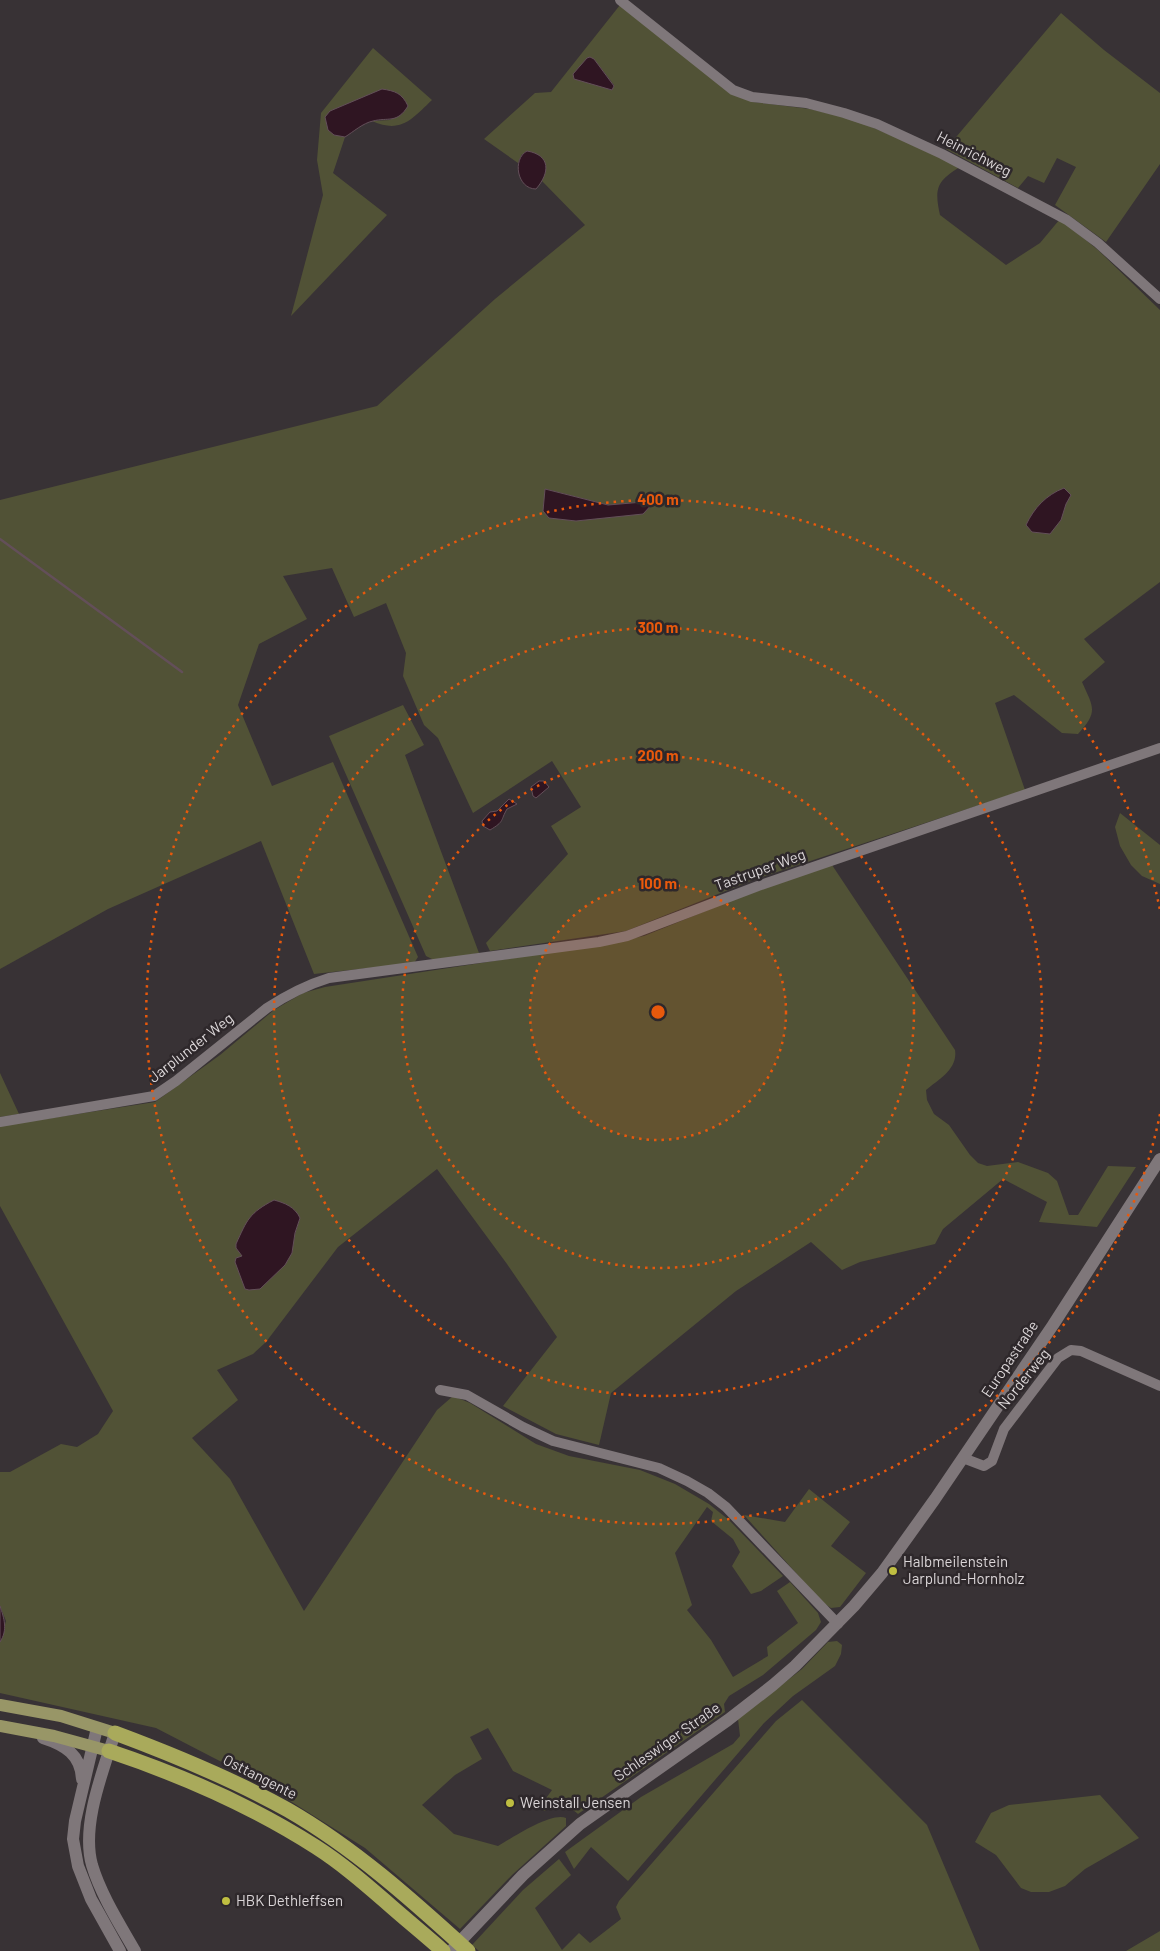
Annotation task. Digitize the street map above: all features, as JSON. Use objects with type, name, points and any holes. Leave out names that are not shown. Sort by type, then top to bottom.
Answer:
[{"type":"highway","name":"Osttangente","points":[[115,1733],[212,1772],[289,1811],[362,1860],[468,1951]]},
{"type":"highway","points":[[109,1751],[162,1769],[204,1787],[262,1816],[317,1848],[351,1872],[443,1951]]},
{"type":"main road","name":"Europastraße","points":[[882,1573],[964,1458],[1053,1325],[1160,1159]]},
{"type":"main road","name":"Schleswiger Straße","points":[[452,1951],[523,1874],[580,1824],[735,1714],[795,1666],[838,1624],[882,1573]]},
{"type":"main road","name":"Osttangente","points":[[0,1705],[61,1716],[115,1733]]},
{"type":"main road","points":[[0,1726],[109,1751]]},
{"type":"main road","points":[[97,1728],[75,1820],[74,1839],[78,1866],[91,1899],[120,1951]]},
{"type":"main road","points":[[14,1729],[54,1741],[69,1749],[77,1758],[82,1769],[83,1786]]},
{"type":"main road","points":[[115,1733],[91,1820],[89,1837],[92,1864],[103,1894],[135,1951]]},
{"type":"street","name":"Heinrichweg","points":[[620,0],[732,90],[746,96],[806,104],[844,113],[877,124],[942,154],[1068,220],[1098,243],[1160,298]]},
{"type":"street","name":"Tastruper Weg","points":[[329,978],[571,946],[627,936],[758,886],[1160,748]]},
{"type":"street","name":"Jarplunder Weg","points":[[0,1122],[154,1096],[176,1081],[275,1003],[307,985],[329,978]]},
{"type":"street","name":"Norderweg","points":[[964,1458],[984,1466],[992,1462],[1004,1429],[1058,1358],[1071,1350],[1080,1351],[1160,1386]]},
{"type":"street","points":[[440,1390],[467,1395],[523,1427],[553,1441],[659,1468],[688,1481],[726,1507],[838,1624]]},
{"type":"green space","points":[[620,5],[753,102],[810,109],[852,119],[927,150],[960,167],[946,177],[939,186],[937,198],[940,215],[1006,265],[1040,243],[1060,219],[1098,250],[1160,310],[1160,582],[1084,639],[1105,662],[1082,682],[1091,703],[1092,709],[1089,720],[1078,734],[1062,733],[1014,695],[995,703],[1025,790],[753,880],[626,931],[490,951],[486,943],[568,854],[551,826],[581,807],[552,761],[473,813],[438,738],[424,725],[403,676],[406,653],[386,603],[354,617],[332,568],[283,576],[307,619],[259,644],[238,705],[272,786],[333,762],[418,957],[414,963],[314,974],[261,841],[108,909],[0,969],[0,500],[377,406],[495,299],[585,225],[542,181],[546,164],[522,154],[518,163],[484,139],[535,93],[551,92]],"holes":[[[594,59],[614,85],[612,90],[609,90]],[[546,489],[608,505],[654,501],[549,518]]]},
{"type":"green space","points":[[1061,13],[1104,50],[1160,93],[1160,164],[1106,242],[1055,205],[1076,167],[1057,158],[1044,183],[1028,176],[1018,188],[946,149]]},
{"type":"green space","points":[[373,48],[432,100],[412,118],[398,125],[382,125],[372,121],[390,120],[408,106],[334,135],[345,137],[333,173],[387,215],[291,316],[323,195],[317,160],[321,113]]},
{"type":"green space","points":[[403,705],[424,745],[405,755],[479,953],[436,961],[426,956],[329,736]]},
{"type":"green space","points":[[1120,813],[1160,845],[1160,884],[1142,876],[1131,865],[1120,846],[1115,827]]},
{"type":"green space","points":[[832,865],[955,1050],[954,1063],[951,1068],[942,1078],[926,1090],[927,1100],[934,1114],[949,1125],[970,1155],[978,1163],[987,1166],[1018,1162],[1048,1173],[1057,1181],[1069,1215],[1078,1215],[1108,1166],[1136,1167],[1097,1227],[1039,1222],[1047,1202],[1003,1179],[943,1229],[935,1244],[860,1262],[842,1270],[811,1242],[736,1291],[611,1393],[599,1445],[556,1434],[503,1406],[557,1337],[507,1264],[437,1169],[338,1247],[266,1342],[253,1354],[217,1370],[238,1400],[192,1438],[230,1479],[304,1611],[437,1410],[453,1396],[470,1403],[536,1444],[569,1456],[640,1470],[675,1484],[709,1504],[729,1520],[783,1576],[761,1591],[751,1594],[732,1566],[740,1552],[733,1539],[711,1521],[713,1512],[707,1507],[675,1553],[692,1605],[687,1610],[711,1640],[733,1677],[768,1656],[767,1647],[798,1623],[777,1591],[790,1582],[818,1613],[821,1622],[816,1630],[763,1675],[729,1696],[724,1704],[725,1712],[578,1814],[566,1807],[544,1811],[541,1805],[552,1790],[513,1771],[488,1728],[470,1737],[482,1759],[455,1775],[422,1805],[454,1834],[498,1846],[551,1819],[566,1818],[566,1826],[512,1875],[460,1929],[365,1848],[255,1779],[156,1728],[0,1693],[0,1642],[6,1621],[0,1606],[0,1472],[10,1472],[61,1444],[77,1447],[98,1434],[113,1411],[0,1206],[0,1126],[155,1102],[220,1055],[274,1010],[303,993],[325,987],[611,943],[644,936],[760,889]],"holes":[[[300,1218],[285,1265],[238,1267],[236,1258],[242,1256],[236,1248]]]},
{"type":"green space","points":[[0,1073],[19,1114],[0,1117]]},
{"type":"green space","points":[[809,1489],[850,1522],[831,1546],[866,1573],[840,1607],[831,1608],[822,1602],[744,1515],[785,1522]]},
{"type":"green space","points":[[837,1641],[842,1645],[841,1654],[835,1666],[793,1696],[764,1723],[628,1881],[591,1847],[574,1869],[565,1852],[641,1797],[733,1744],[740,1736],[738,1719],[802,1669],[828,1642]]},
{"type":"green space","points":[[802,1700],[927,1825],[980,1951],[479,1951],[472,1945],[523,1890],[559,1859],[571,1875],[535,1908],[562,1950],[579,1933],[590,1943],[621,1919],[616,1907],[619,1901],[776,1721]]},
{"type":"green space","points":[[1100,1795],[1139,1838],[1085,1869],[1065,1886],[1049,1892],[1031,1892],[1021,1888],[996,1855],[975,1842],[991,1813],[1009,1805]]},
{"type":"green space","points":[[1160,1931],[1160,1951],[1126,1951]]},
{"type":"shaded area","points":[[590,57],[594,59],[614,86],[612,90],[574,79],[573,74]]},
{"type":"shaded area","points":[[382,89],[398,93],[403,98],[408,106],[404,112],[396,118],[369,122],[345,137],[334,135],[328,130],[325,117],[330,111]]},
{"type":"shaded area","points":[[527,151],[540,156],[546,166],[544,177],[536,189],[524,184],[519,173],[519,160]]},
{"type":"shaded area","points":[[1064,488],[1071,495],[1061,520],[1050,534],[1032,532],[1026,525],[1033,513],[1046,498]]},
{"type":"shaded area","points":[[545,489],[608,505],[655,501],[643,514],[576,521],[549,518],[543,511]]},
{"type":"shaded area","points":[[539,781],[544,781],[549,787],[536,798],[533,796],[531,787]]},
{"type":"shaded area","points":[[509,799],[517,804],[507,809],[500,823],[490,830],[483,826],[482,821],[490,812],[497,811]]},
{"type":"shaded area","points":[[274,1200],[289,1206],[300,1218],[295,1233],[292,1253],[285,1265],[260,1289],[245,1289],[235,1262],[236,1258],[242,1256],[236,1248],[236,1244],[254,1213]]},
{"type":"shaded area","points":[[0,1606],[5,1628],[0,1642]]},
{"type":"waterway","points":[[0,539],[182,672]]},
{"type":"place","name":"Halbmeilenstein Jarplund-Hornholz","points":[[893,1571]]},
{"type":"place","name":"Weinstall Jensen","points":[[510,1803]]},
{"type":"place","name":"HBK Dethleffsen","points":[[226,1901]]}]
